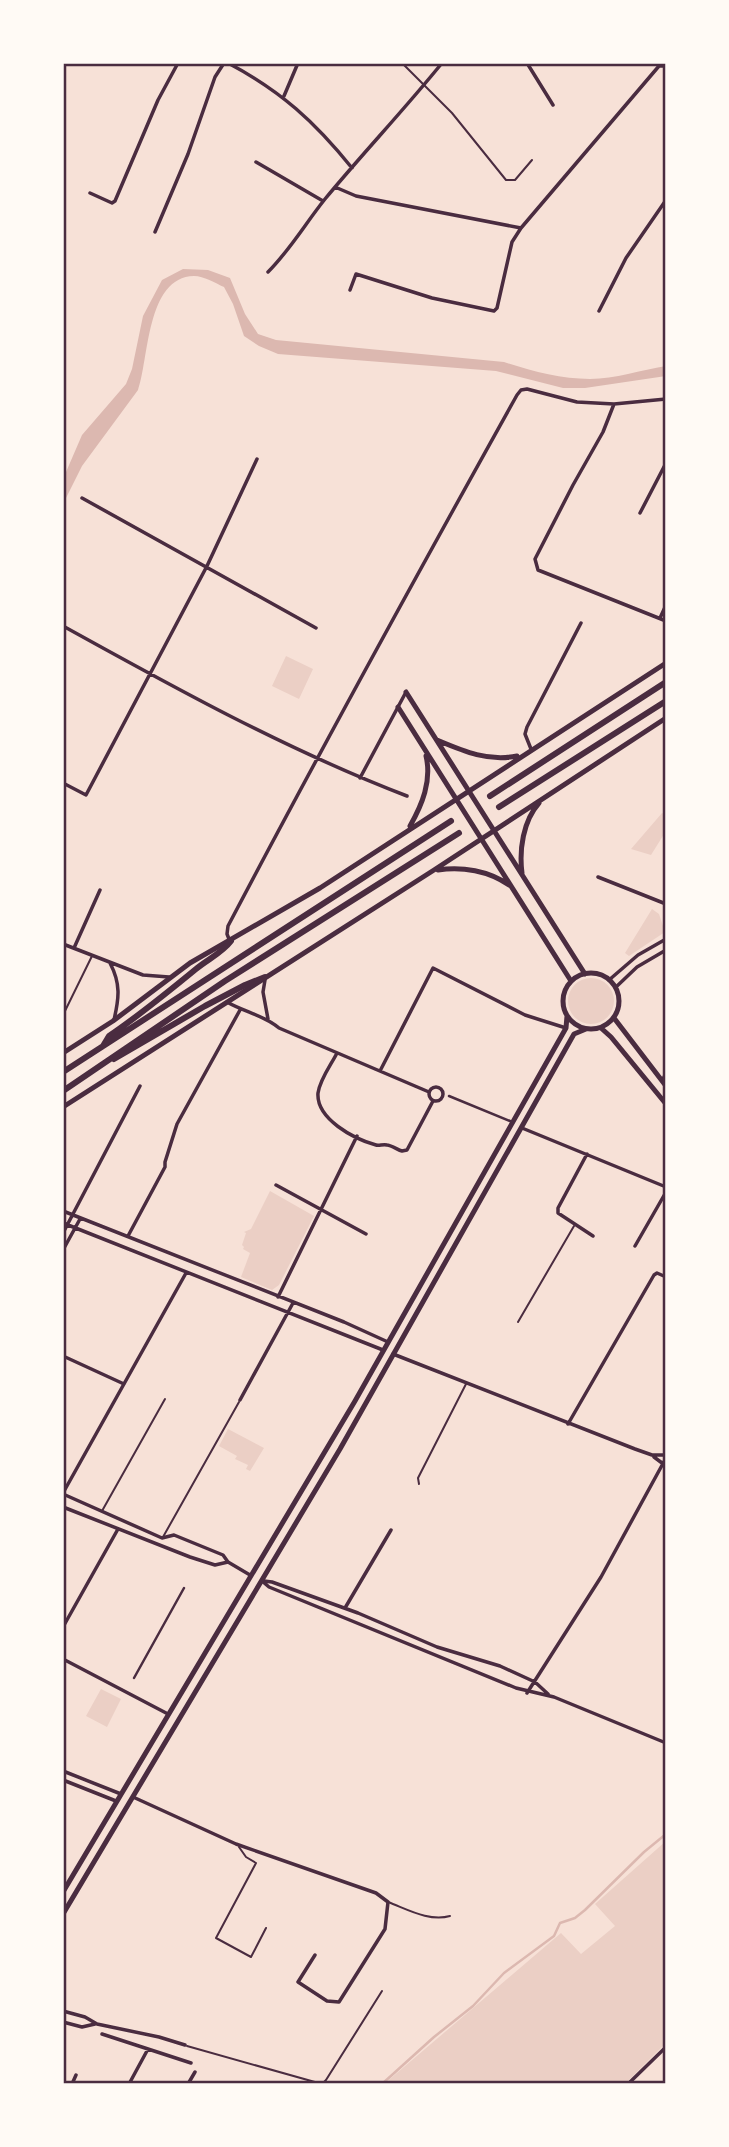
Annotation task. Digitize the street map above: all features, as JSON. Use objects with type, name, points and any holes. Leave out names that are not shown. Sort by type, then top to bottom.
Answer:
[{"type":"highway","points":[[490,796],[666,682]]},
{"type":"highway","points":[[499,807],[666,701]]},
{"type":"highway","points":[[63,1072],[451,821]]},
{"type":"highway","points":[[63,1091],[225,981],[458,832]]},
{"type":"highway","points":[[102,1048],[109,1036],[167,995],[226,948],[231,941]]},
{"type":"highway","points":[[109,1060],[122,1056],[205,1006],[265,977]]},
{"type":"main road","points":[[63,1053],[113,1021],[169,977],[320,888],[666,663]]},
{"type":"main road","points":[[406,692],[585,974]]},
{"type":"main road","points":[[398,707],[571,981]]},
{"type":"main road","points":[[63,1107],[666,718]]},
{"type":"main road","points":[[436,740],[491,758],[523,755]]},
{"type":"main road","points":[[408,829],[420,806],[427,781],[429,768],[424,750]]},
{"type":"main road","points":[[523,876],[521,852],[524,833],[535,808],[546,796]]},
{"type":"main road","points":[[434,870],[459,869],[478,872],[498,879],[513,890]]},
{"type":"main road","points":[[63,1892],[388,1342],[566,1028],[567,1016],[563,999],[571,981],[585,974],[602,975],[615,987],[619,1005],[614,1018],[601,1028],[586,1029],[574,1034],[262,1581],[63,1914]]},
{"type":"main road","points":[[567,1016],[576,1025],[586,1029]]},
{"type":"main road","points":[[614,1018],[664,1083]]},
{"type":"main road","points":[[601,1028],[666,1104]]},
{"type":"main road","points":[[513,1123],[521,1127]]},
{"type":"main road","points":[[388,1342],[397,1346]]},
{"type":"main road","points":[[383,1350],[393,1354]]},
{"type":"main road","points":[[250,1575],[262,1581]]},
{"type":"main road","points":[[121,1794],[133,1797]]},
{"type":"main road","points":[[117,1801],[133,1797]]},
{"type":"street","points":[[89,192],[112,204],[115,201],[158,100],[178,63]]},
{"type":"street","points":[[155,232],[188,154],[215,77],[226,63],[284,96],[329,139],[352,168]]},
{"type":"street","points":[[284,96],[298,63]]},
{"type":"street","points":[[268,272],[284,257],[323,201],[442,63]]},
{"type":"street","points":[[527,63],[553,105]]},
{"type":"street","points":[[350,290],[356,274],[432,298],[494,311],[512,242],[521,228],[659,66],[666,66]]},
{"type":"street","points":[[256,162],[323,201]]},
{"type":"street","points":[[335,187],[356,196],[521,228]]},
{"type":"street","points":[[599,311],[626,258],[666,200]]},
{"type":"street","points":[[231,941],[227,934],[228,926],[381,639],[520,390],[527,389],[577,402],[614,404],[666,399]]},
{"type":"street","points":[[614,404],[603,432],[535,559],[536,566],[538,570],[666,621]]},
{"type":"street","points":[[63,783],[86,795],[207,566],[257,459]]},
{"type":"street","points":[[640,513],[666,463]]},
{"type":"street","points":[[82,498],[316,628]]},
{"type":"street","points":[[660,618],[666,605]]},
{"type":"street","points":[[531,749],[525,734],[527,727],[580,623]]},
{"type":"street","points":[[63,626],[318,760],[407,796]]},
{"type":"street","points":[[360,778],[406,692]]},
{"type":"street","points":[[598,877],[666,904]]},
{"type":"street","points":[[74,948],[100,890]]},
{"type":"street","points":[[609,980],[638,956],[666,939]]},
{"type":"street","points":[[63,944],[143,975],[169,977]]},
{"type":"street","points":[[615,987],[637,967],[666,950]]},
{"type":"street","points":[[109,961],[120,992],[113,1021]]},
{"type":"street","points":[[380,1071],[433,968],[524,1014],[566,1028]]},
{"type":"street","points":[[265,977],[262,992],[268,1019]]},
{"type":"street","points":[[227,1002],[240,1010],[268,1019],[279,1028],[429,1092]]},
{"type":"street","points":[[128,1236],[165,1167],[164,1162],[177,1124],[240,1010]]},
{"type":"street","points":[[337,1053],[320,1087],[320,1107],[330,1122],[378,1146],[387,1145],[402,1152],[407,1150],[433,1101],[442,1099],[443,1090],[437,1086],[429,1092]]},
{"type":"street","points":[[664,1083],[666,1073]]},
{"type":"street","points":[[63,1233],[65,1224],[73,1215],[140,1086]]},
{"type":"street","points":[[429,1092],[433,1101]]},
{"type":"street","points":[[449,1096],[513,1123]]},
{"type":"street","points":[[521,1127],[666,1186]]},
{"type":"street","points":[[278,1297],[357,1136]]},
{"type":"street","points":[[587,1154],[558,1208],[558,1213],[593,1236]]},
{"type":"street","points":[[276,1185],[366,1234]]},
{"type":"street","points":[[635,1246],[666,1192]]},
{"type":"street","points":[[63,1211],[388,1342]]},
{"type":"street","points":[[63,1250],[80,1219]]},
{"type":"street","points":[[65,1224],[383,1350]]},
{"type":"street","points":[[186,1273],[63,1493],[162,1538],[174,1535],[223,1555],[228,1562],[250,1575]]},
{"type":"street","points":[[568,1424],[654,1275],[657,1273],[666,1277]]},
{"type":"street","points":[[240,1400],[293,1303]]},
{"type":"street","points":[[393,1354],[568,1424],[652,1455],[666,1457],[601,1577],[527,1693]]},
{"type":"street","points":[[63,1356],[124,1384]]},
{"type":"street","points":[[652,1455],[664,1465]]},
{"type":"street","points":[[63,1507],[215,1565],[228,1562]]},
{"type":"street","points":[[63,1627],[118,1529]]},
{"type":"street","points":[[345,1608],[391,1530]]},
{"type":"street","points":[[262,1581],[272,1582],[345,1608],[437,1647],[500,1666],[535,1682],[550,1696]]},
{"type":"street","points":[[262,1581],[269,1587],[527,1693],[550,1696],[666,1743]]},
{"type":"street","points":[[134,1678],[184,1588]]},
{"type":"street","points":[[63,1659],[168,1714]]},
{"type":"street","points":[[63,1771],[121,1794]]},
{"type":"street","points":[[63,1780],[117,1801]]},
{"type":"street","points":[[133,1797],[236,1844],[376,1893],[388,1902],[385,1929],[339,2002],[327,2001],[298,1982],[315,1955]]},
{"type":"street","points":[[63,2011],[85,2017],[97,2024],[186,2045]]},
{"type":"street","points":[[63,2022],[82,2027],[97,2024]]},
{"type":"street","points":[[102,2034],[191,2063]]},
{"type":"street","points":[[628,2084],[666,2047]]},
{"type":"street","points":[[129,2084],[148,2049]]},
{"type":"street","points":[[188,2084],[195,2072]]},
{"type":"street","points":[[72,2084],[76,2075]]},
{"type":"lane","points":[[402,63],[452,113],[506,180],[514,180],[532,160]]},
{"type":"lane","points":[[63,1015],[93,956]]},
{"type":"lane","points":[[518,1322],[574,1225]]},
{"type":"lane","points":[[419,1484],[418,1478],[467,1383]]},
{"type":"lane","points":[[102,1511],[165,1399]]},
{"type":"lane","points":[[162,1538],[240,1400]]},
{"type":"lane","points":[[236,1844],[246,1857],[256,1863],[216,1938],[251,1957],[266,1928]]},
{"type":"lane","points":[[388,1902],[422,1915],[441,1919],[450,1916]]},
{"type":"lane","points":[[186,2045],[321,2084],[382,1991]]},
{"type":"shaded area","points":[[183,269],[208,270],[230,278],[245,314],[258,334],[276,340],[504,362],[568,378],[609,378],[666,366],[666,376],[585,388],[563,388],[496,371],[278,354],[244,336],[224,287],[206,278],[194,276],[178,280],[167,290],[158,305],[138,390],[82,466],[63,504],[63,479],[82,435],[126,384],[132,369],[143,316],[162,280]]},
{"type":"shaded area","points":[[286,656],[313,669],[299,699],[272,686]]},
{"type":"shaded area","points":[[662,813],[666,815],[666,831],[651,855],[631,849]]},
{"type":"shaded area","points":[[652,909],[659,914],[665,932],[629,956],[625,953]]},
{"type":"shaded area","points":[[591,978],[607,985],[614,1001],[607,1017],[591,1024],[575,1017],[568,1001],[575,985]]},
{"type":"shaded area","points":[[270,1191],[314,1216],[279,1285],[272,1290],[241,1277],[250,1253],[243,1249],[244,1232],[251,1229]]},
{"type":"shaded area","points":[[228,1429],[264,1448],[250,1471],[246,1469],[248,1465],[235,1459],[237,1456],[219,1446]]},
{"type":"shaded area","points":[[101,1689],[121,1699],[107,1727],[86,1716]]},
{"type":"shaded area","points":[[666,1841],[666,2043],[625,2084],[384,2084],[561,1933],[581,1954],[615,1926],[595,1904]]},
{"type":"waterway","points":[[382,2084],[473,2006],[504,1973],[554,1936],[560,1923],[575,1918],[585,1910],[666,1834]]}]
